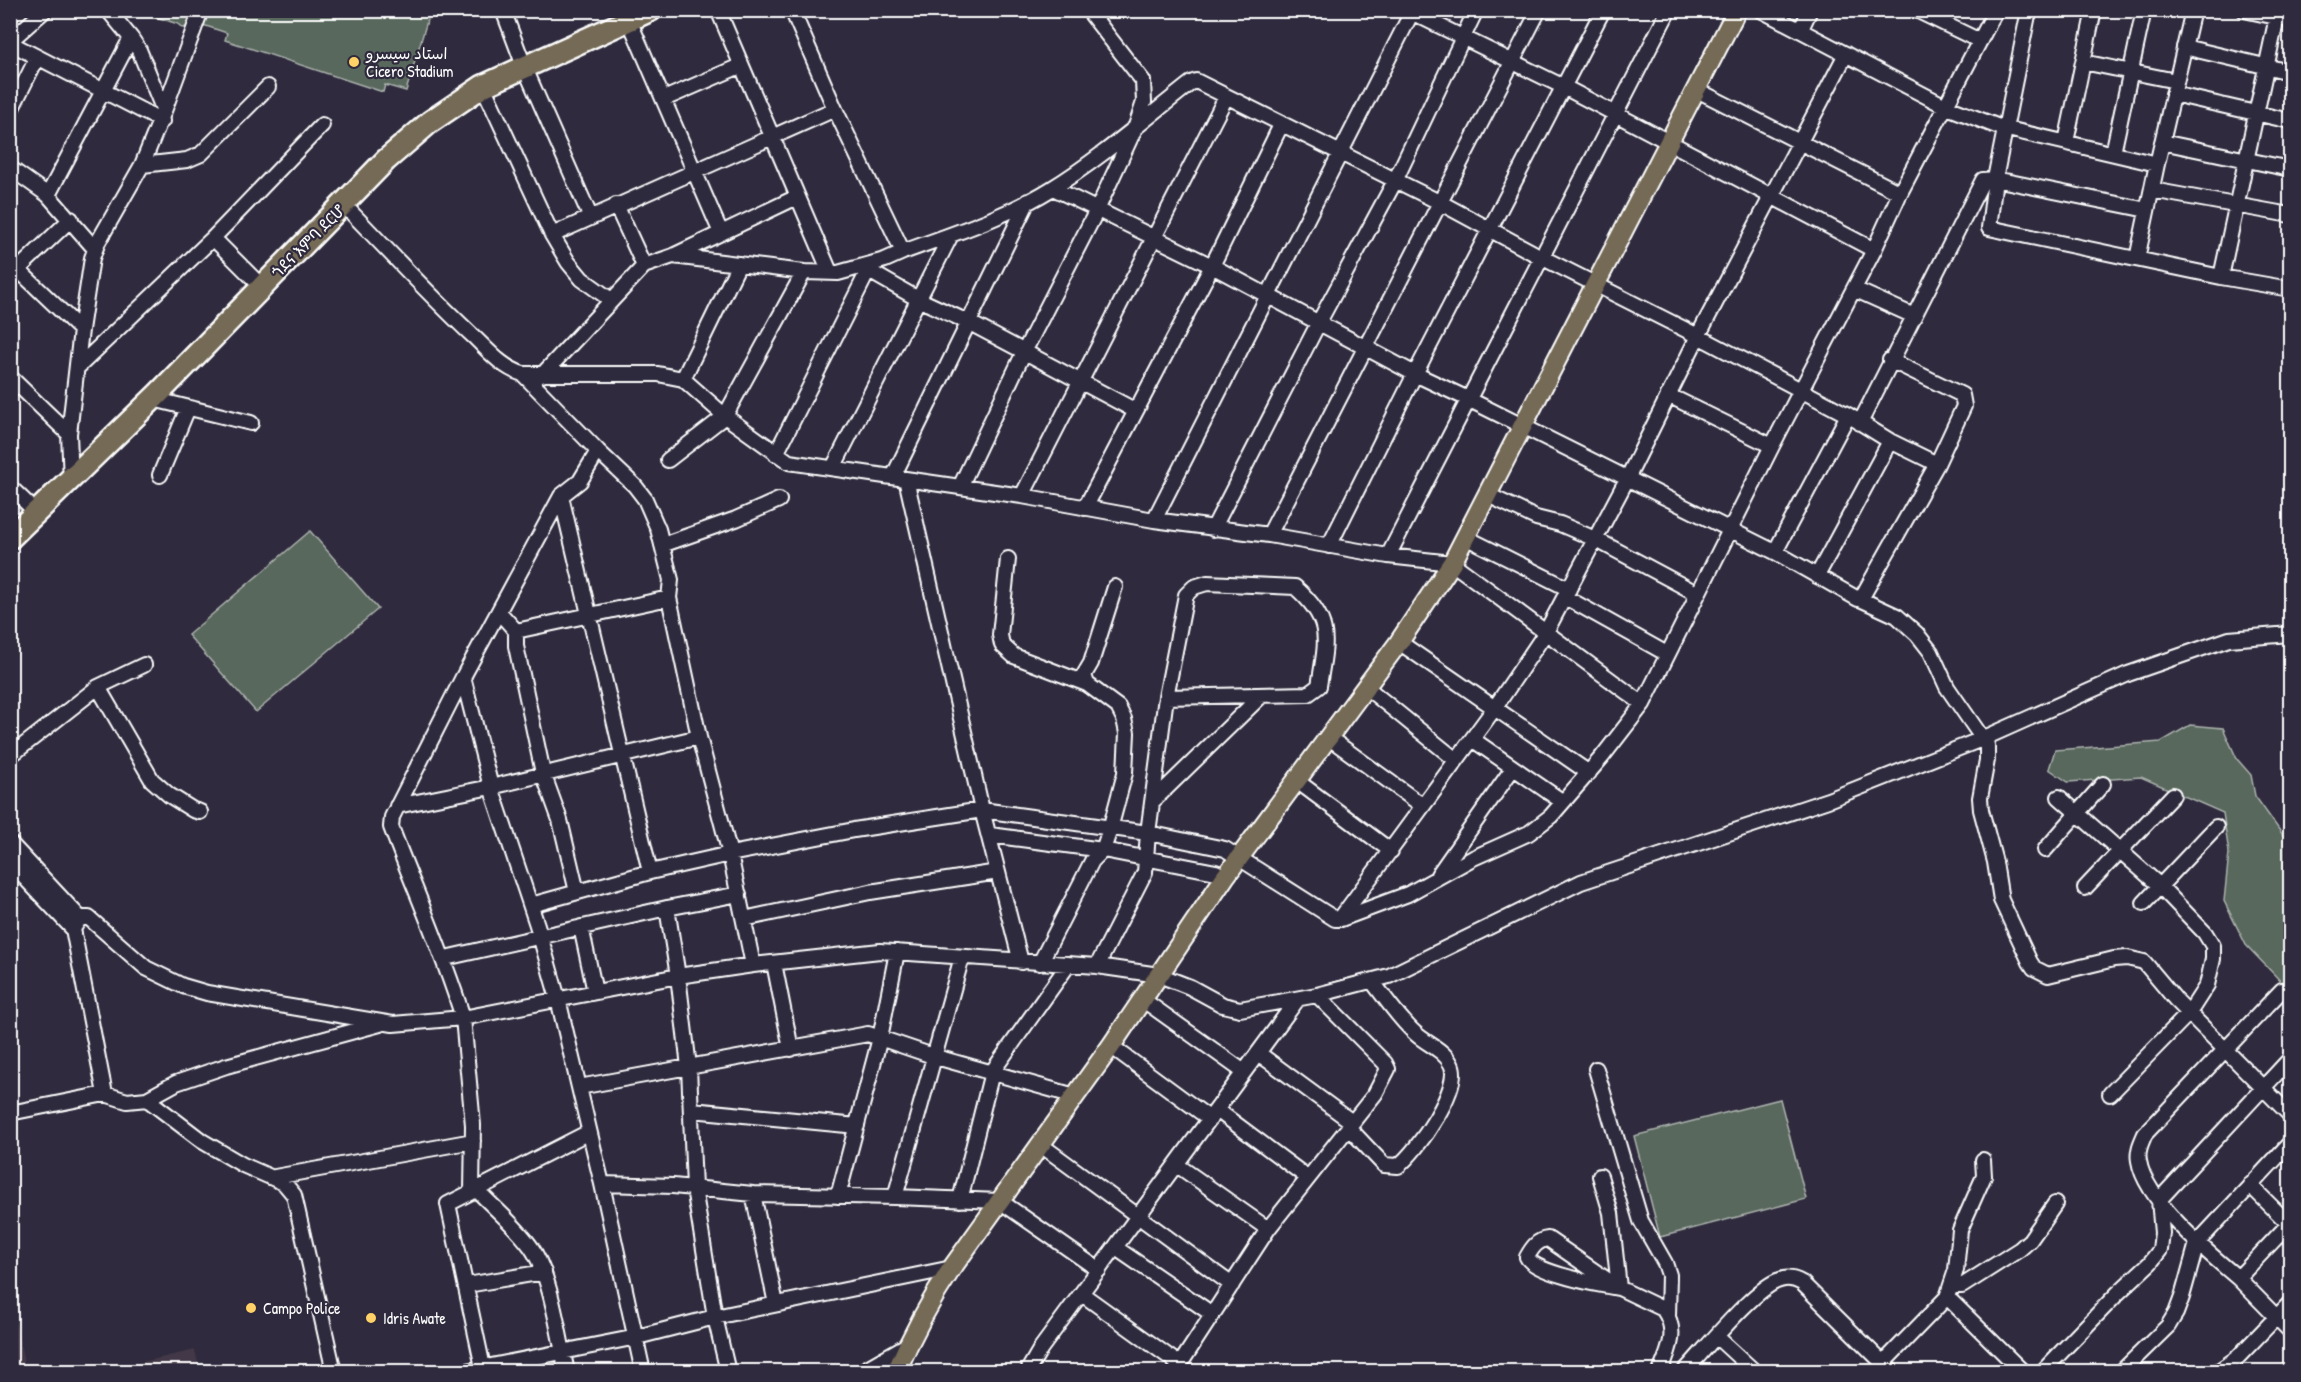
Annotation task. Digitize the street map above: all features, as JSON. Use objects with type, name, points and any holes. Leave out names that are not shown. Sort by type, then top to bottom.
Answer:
[{"type":"highway","name":"ጎደና እምባ ደርሆ","points":[[10,538],[153,399],[404,143],[459,101],[483,86],[651,10]]},
{"type":"main road","points":[[899,1370],[907,1345],[951,1268],[1112,1046],[1225,877],[1399,642],[1452,562],[1737,10]]},
{"type":"street","points":[[45,10],[10,42],[102,91],[163,116]]},
{"type":"street","points":[[108,10],[131,38],[163,116]]},
{"type":"street","points":[[71,481],[69,435],[81,330],[95,249],[141,165],[163,116],[201,10]]},
{"type":"street","points":[[503,10],[524,66],[590,216]]},
{"type":"street","points":[[718,10],[740,66],[831,273]]},
{"type":"street","points":[[792,10],[835,109],[903,252]]},
{"type":"street","points":[[960,487],[1024,352],[1097,210],[1136,126],[1144,102],[1143,81],[1088,10]]},
{"type":"street","points":[[1213,529],[1319,322],[1395,181],[1476,10]]},
{"type":"street","points":[[1269,535],[1539,10]]},
{"type":"street","points":[[1329,546],[1603,10]]},
{"type":"street","points":[[1388,556],[1669,10]]},
{"type":"street","points":[[1761,10],[1947,107],[2007,129],[2157,164]]},
{"type":"street","points":[[1800,30],[1810,10]]},
{"type":"street","points":[[1916,10],[1980,41]]},
{"type":"street","points":[[531,905],[650,872],[730,854],[854,830],[982,810],[1110,829],[1148,832],[1225,849],[1335,919],[1340,919],[1408,894],[1473,858],[1529,833],[1551,816],[1589,773],[1643,704],[1772,446],[1874,250],[1900,194],[1996,10]]},
{"type":"street","points":[[2030,10],[1995,179],[1988,226],[1990,229],[2137,258],[2221,278],[2290,289]]},
{"type":"street","points":[[2066,142],[2094,10]]},
{"type":"street","points":[[2113,153],[2144,10]]},
{"type":"street","points":[[2137,258],[2193,10]]},
{"type":"street","points":[[2221,278],[2266,67],[2284,19],[2262,12],[2244,10]]},
{"type":"street","points":[[1154,520],[1411,11],[1462,39],[1564,87],[1874,250]]},
{"type":"street","points":[[629,20],[721,233]]},
{"type":"street","points":[[48,195],[131,38]]},
{"type":"street","points":[[2184,47],[2290,72]]},
{"type":"street","points":[[1340,919],[1494,709],[1546,632],[1846,54]]},
{"type":"street","points":[[10,112],[37,58]]},
{"type":"street","points":[[2083,62],[2131,71],[2256,113],[2290,121]]},
{"type":"street","points":[[664,99],[740,66]]},
{"type":"street","points":[[674,256],[804,273],[865,269],[903,252],[951,235],[1053,188],[1193,82],[1201,83],[1441,203],[1595,285],[1698,336],[1848,415],[1890,441],[1937,464]]},
{"type":"street","points":[[483,86],[552,235],[568,262],[582,279],[611,300]]},
{"type":"street","points":[[141,165],[187,160],[201,154],[268,87]]},
{"type":"street","points":[[1695,88],[1900,194]]},
{"type":"street","points":[[1022,496],[1226,97]]},
{"type":"street","points":[[552,235],[590,216],[835,109]]},
{"type":"street","points":[[77,368],[213,237],[322,125]]},
{"type":"street","points":[[1085,508],[1212,266],[1281,125]]},
{"type":"street","points":[[2162,142],[2290,169]]},
{"type":"street","points":[[10,168],[48,195],[95,249]]},
{"type":"street","points":[[1860,423],[1982,181],[1995,179],[2147,210]]},
{"type":"street","points":[[1053,188],[1154,236],[1415,374],[1775,552],[1855,598],[1897,616],[1917,634],[1931,652],[1947,687],[1988,751],[1980,798],[1981,810],[1995,862],[2001,900],[2034,968],[2048,975],[2114,959],[2127,958],[2140,960],[2147,964],[2189,1013],[2290,1115]]},
{"type":"street","points":[[2152,190],[2290,215]]},
{"type":"street","points":[[542,375],[644,266],[674,256],[797,198]]},
{"type":"street","points":[[1021,962],[899,478],[1028,201]]},
{"type":"street","points":[[344,205],[466,330],[503,364],[523,375],[636,486],[645,499],[662,545],[671,580],[669,598],[699,737],[730,854],[753,965]]},
{"type":"street","points":[[616,205],[644,266]]},
{"type":"street","points":[[71,219],[13,269],[81,330]]},
{"type":"street","points":[[833,468],[951,235]]},
{"type":"street","points":[[213,237],[262,287]]},
{"type":"street","points":[[683,379],[739,264]]},
{"type":"street","points":[[865,269],[918,299],[970,323],[1136,411]]},
{"type":"street","points":[[776,454],[865,269]]},
{"type":"street","points":[[668,460],[725,416],[804,273]]},
{"type":"street","points":[[1854,289],[1914,316]]},
{"type":"street","points":[[1860,599],[1937,464],[1964,406],[1962,395],[1890,360]]},
{"type":"street","points":[[523,375],[658,374],[683,379],[725,416],[789,462],[1022,496],[1154,520],[1269,535],[1388,556],[1452,562],[1643,704]]},
{"type":"street","points":[[10,377],[69,435]]},
{"type":"street","points":[[1668,395],[1772,446]]},
{"type":"street","points":[[153,399],[251,423]]},
{"type":"street","points":[[160,475],[188,408]]},
{"type":"street","points":[[1775,552],[1848,415]]},
{"type":"street","points":[[1817,576],[1890,441]]},
{"type":"street","points":[[567,1371],[544,1272],[527,1242],[475,1191],[471,1090],[463,1018],[445,958],[425,916],[392,827],[392,817],[463,677],[561,496],[580,481],[598,451]]},
{"type":"street","points":[[10,487],[37,513]]},
{"type":"street","points":[[1488,495],[1536,518],[1560,524],[1595,540],[1698,594]]},
{"type":"street","points":[[561,496],[621,754],[639,817],[650,872]]},
{"type":"street","points":[[662,545],[736,519],[779,500]]},
{"type":"street","points":[[1465,537],[1567,593],[1668,654]]},
{"type":"street","points":[[1008,559],[1000,635],[1002,645],[1014,656],[1087,684],[1118,707],[1127,733],[1125,773],[1104,850],[1092,861],[1040,963]]},
{"type":"street","points":[[1097,966],[1145,872],[1166,697],[1186,595],[1194,587],[1207,583],[1294,587],[1304,595],[1323,622],[1327,639],[1319,686],[1308,694],[1166,697]]},
{"type":"street","points":[[1087,684],[1084,675],[1091,663],[1115,587]]},
{"type":"street","points":[[516,632],[669,598]]},
{"type":"street","points":[[499,612],[516,632],[516,646],[543,773],[560,820],[578,892]]},
{"type":"street","points":[[77,924],[89,918],[146,968],[183,986],[207,993],[384,1023],[405,1024],[463,1018],[678,976],[880,951],[1097,966],[1159,975],[1190,987],[1223,1005],[1240,1009],[1297,1000],[1389,976],[1581,882],[1828,800],[1982,739],[2128,674],[2229,639],[2290,634]]},
{"type":"street","points":[[1399,642],[1589,773]]},
{"type":"street","points":[[10,756],[98,687],[144,665]]},
{"type":"street","points":[[463,677],[492,787],[531,905],[558,999],[603,1184],[643,1371]]},
{"type":"street","points":[[98,687],[152,780],[170,795],[200,812]]},
{"type":"street","points":[[1366,687],[1456,760]]},
{"type":"street","points":[[1152,802],[1262,695]]},
{"type":"street","points":[[397,806],[492,787],[699,737]]},
{"type":"street","points":[[1328,737],[1423,806]]},
{"type":"street","points":[[1472,739],[1563,802]]},
{"type":"street","points":[[1436,879],[1513,768]]},
{"type":"street","points":[[1297,781],[1391,851]]},
{"type":"street","points":[[2045,850],[2103,784]]},
{"type":"street","points":[[2085,888],[2173,795]]},
{"type":"street","points":[[2059,797],[2160,886],[2205,933],[2213,946],[2213,959],[2207,985],[2189,1013],[2110,1094]]},
{"type":"street","points":[[2144,903],[2216,827]]},
{"type":"street","points":[[990,835],[1104,850],[1216,872],[1225,877]]},
{"type":"street","points":[[10,843],[77,924],[105,1095]]},
{"type":"street","points":[[10,862],[77,924]]},
{"type":"street","points":[[744,919],[870,892],[998,872]]},
{"type":"street","points":[[445,958],[739,894]]},
{"type":"street","points":[[667,908],[689,1067],[694,1188],[715,1317],[728,1371]]},
{"type":"street","points":[[581,927],[595,992]]},
{"type":"street","points":[[838,1196],[880,1038],[897,952]]},
{"type":"street","points":[[895,1197],[936,1057],[962,957]]},
{"type":"street","points":[[774,963],[791,1049]]},
{"type":"street","points":[[960,1200],[993,1072],[1068,965]]},
{"type":"street","points":[[1258,1053],[1350,1125],[1384,1165],[1398,1166],[1420,1145],[1443,1106],[1454,1073],[1450,1061],[1417,1035],[1372,981]]},
{"type":"street","points":[[2282,990],[2145,1134],[2139,1146],[2139,1162],[2146,1181],[2159,1200],[2197,1243],[2238,1278],[2290,1331]]},
{"type":"street","points":[[1082,1294],[1177,1367],[1268,1229],[1384,1079],[1387,1065],[1317,995]]},
{"type":"street","points":[[1142,999],[1244,1072]]},
{"type":"street","points":[[1027,1371],[1041,1348],[1297,1000]]},
{"type":"street","points":[[10,1113],[105,1095],[128,1101],[147,1099],[176,1083],[226,1066],[384,1023]]},
{"type":"street","points":[[579,1087],[868,1034],[936,1057],[1075,1096]]},
{"type":"street","points":[[1112,1046],[1308,1178]]},
{"type":"street","points":[[2042,1371],[2150,1263],[2160,1250],[2162,1233],[2159,1200],[2290,1059]]},
{"type":"street","points":[[1596,1069],[1641,1221],[1665,1263],[1669,1275],[1668,1316],[1672,1328],[1670,1347],[1660,1371]]},
{"type":"street","points":[[147,1099],[210,1145],[243,1165],[275,1177],[290,1188],[294,1195],[334,1371]]},
{"type":"street","points":[[692,1110],[857,1126]]},
{"type":"street","points":[[483,1369],[448,1205],[589,1132]]},
{"type":"street","points":[[275,1177],[473,1141]]},
{"type":"street","points":[[2121,1371],[2168,1326],[2176,1313],[2197,1243],[2290,1143]]},
{"type":"street","points":[[1041,1145],[1232,1285]]},
{"type":"street","points":[[1949,1292],[1960,1230],[1984,1176],[1983,1160]]},
{"type":"street","points":[[1177,1165],[1268,1229]]},
{"type":"street","points":[[1600,1176],[1611,1213],[1619,1288]]},
{"type":"street","points":[[603,1184],[694,1188],[753,1194],[1000,1201],[1099,1270]]},
{"type":"street","points":[[2238,1278],[2290,1224],[2250,1185]]},
{"type":"street","points":[[753,1194],[776,1304]]},
{"type":"street","points":[[1684,1371],[1742,1309],[1768,1285],[1781,1279],[1794,1278],[1802,1283],[1888,1367],[1949,1292],[2020,1249],[2030,1240],[2055,1204]]},
{"type":"street","points":[[1619,1288],[1584,1283],[1536,1267],[1527,1257],[1532,1248],[1541,1240],[1548,1239],[1619,1288],[1656,1305],[1668,1316]]},
{"type":"street","points":[[1116,1248],[1212,1314]]},
{"type":"street","points":[[461,1371],[483,1369],[562,1350],[637,1337],[715,1317],[951,1268]]},
{"type":"street","points":[[467,1286],[544,1272]]},
{"type":"street","points":[[1949,1292],[2023,1371]]},
{"type":"street","points":[[2217,1371],[2237,1358],[2290,1303]]},
{"type":"street","points":[[1717,1337],[1755,1371]]},
{"type":"street","points":[[860,1371],[907,1345]]},
{"type":"shaded area","points":[[10,1307],[14,1315],[26,1371],[11,1371]]},
{"type":"shaded area","points":[[195,1350],[200,1371],[139,1371],[138,1363]]},
{"type":"green space","name":"استاد سيسرو Cicero Stadium","points":[[208,10],[430,11],[406,91],[385,85],[383,92],[225,40],[227,33],[203,25]]},
{"type":"green space","points":[[160,11],[193,11],[188,27],[182,28],[178,24],[156,17]]},
{"type":"green space","points":[[310,531],[378,609],[256,712],[188,635]]},
{"type":"green space","points":[[2190,725],[2223,728],[2237,759],[2251,775],[2255,796],[2290,845],[2290,991],[2246,945],[2224,901],[2229,853],[2223,813],[2141,777],[2068,782],[2049,769],[2055,750],[2161,742]]},
{"type":"green space","points":[[1780,1099],[1806,1199],[1660,1237],[1634,1136]]},
{"type":"place","name":"استاد سيسرو Cicero Stadium","points":[[354,62]]},
{"type":"place","name":"Campo Police","points":[[251,1308]]},
{"type":"place","name":"Idris Awate","points":[[371,1318]]}]
